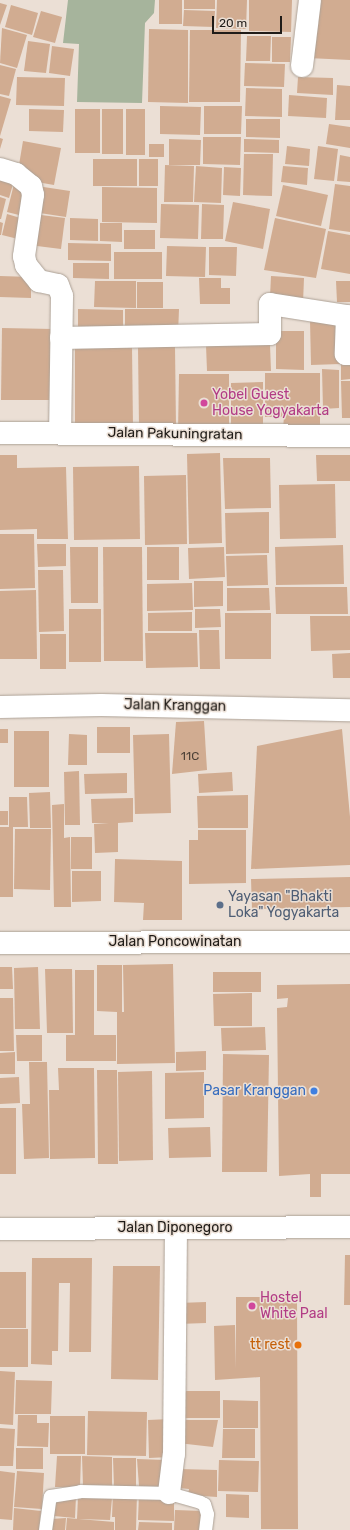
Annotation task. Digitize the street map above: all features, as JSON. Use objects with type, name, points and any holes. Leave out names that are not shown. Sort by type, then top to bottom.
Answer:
[{"type":"street","points":[[302,66],[310,0]]},
{"type":"street","points":[[0,169],[16,174],[31,186],[33,195],[24,256],[31,274],[39,281],[52,282],[61,290],[60,432]]},
{"type":"street","points":[[61,338],[270,334],[270,304],[347,316],[346,354],[350,354]]},
{"type":"street","name":"Jalan Pakuningratan","points":[[0,433],[60,432],[350,436]]},
{"type":"street","name":"Jalan Kranggan","points":[[0,706],[101,705],[350,710]]},
{"type":"street","name":"Jalan Poncowinatan","points":[[0,942],[350,942]]},
{"type":"street","points":[[169,1493],[174,1454],[176,1228]]},
{"type":"street","name":"Jalan Diponegoro","points":[[0,1229],[350,1228]]},
{"type":"lane","points":[[45,1530],[50,1496],[56,1493],[80,1491],[169,1493],[204,1504],[207,1514],[205,1530]]},
{"type":"green space","points":[[68,0],[155,0],[154,13],[145,23],[142,103],[77,102],[79,44],[63,43]]},
{"type":"building","points":[[159,0],[182,0],[182,24],[159,24]]},
{"type":"building","points":[[184,0],[215,0],[215,9],[184,9]]},
{"type":"building","points":[[217,0],[247,0],[246,29],[216,28]]},
{"type":"building","points":[[249,0],[292,0],[291,32],[249,31]]},
{"type":"building","points":[[310,0],[350,0],[350,60],[308,58]]},
{"type":"building","points":[[0,3],[7,5],[0,25]]},
{"type":"building","points":[[11,5],[38,13],[32,35],[5,27]]},
{"type":"building","points":[[184,10],[215,11],[214,27],[183,26]]},
{"type":"building","points":[[41,11],[62,17],[55,43],[33,37]]},
{"type":"building","points":[[2,28],[27,35],[17,68],[0,63]]},
{"type":"building","points":[[149,29],[188,30],[188,103],[148,102]]},
{"type":"building","points":[[190,30],[241,30],[240,102],[189,102]]},
{"type":"building","points":[[247,36],[271,36],[270,61],[246,61]]},
{"type":"building","points":[[272,37],[291,37],[290,62],[272,62]]},
{"type":"building","points":[[28,41],[50,44],[46,73],[24,71]]},
{"type":"building","points":[[52,46],[74,49],[70,76],[49,73]]},
{"type":"building","points":[[245,63],[285,64],[284,87],[244,86]]},
{"type":"building","points":[[0,65],[16,69],[9,96],[0,94]]},
{"type":"building","points":[[17,77],[65,78],[64,106],[16,105]]},
{"type":"building","points":[[298,77],[333,78],[333,95],[297,93]]},
{"type":"building","points":[[337,85],[350,86],[350,120],[335,120]]},
{"type":"building","points":[[246,88],[282,89],[282,117],[245,116]]},
{"type":"building","points":[[289,95],[327,98],[326,118],[288,116]]},
{"type":"building","points":[[0,96],[11,99],[0,136]]},
{"type":"building","points":[[160,106],[201,107],[200,135],[160,134]]},
{"type":"building","points":[[204,106],[242,106],[241,134],[204,134]]},
{"type":"building","points":[[29,109],[64,110],[63,132],[29,131]]},
{"type":"building","points":[[75,109],[100,109],[100,153],[75,153]]},
{"type":"building","points":[[102,109],[123,109],[123,154],[102,154]]},
{"type":"building","points":[[126,109],[145,109],[145,155],[126,155]]},
{"type":"building","points":[[246,119],[280,119],[280,138],[246,137]]},
{"type":"building","points":[[329,124],[350,127],[350,148],[326,144]]},
{"type":"building","points":[[203,137],[241,137],[240,165],[203,164]]},
{"type":"building","points":[[0,138],[3,139],[0,149]]},
{"type":"building","points":[[169,139],[201,140],[200,165],[169,165]]},
{"type":"building","points":[[244,139],[279,140],[279,153],[244,152]]},
{"type":"building","points":[[23,141],[61,148],[54,185],[31,181],[18,171]]},
{"type":"building","points":[[149,144],[164,144],[164,157],[149,157]]},
{"type":"building","points":[[287,146],[310,149],[309,166],[285,164]]},
{"type":"building","points":[[318,146],[338,149],[334,181],[314,179]]},
{"type":"building","points":[[244,154],[273,154],[272,196],[243,195]]},
{"type":"building","points":[[340,155],[350,157],[350,182],[337,181]]},
{"type":"building","points":[[93,159],[137,159],[137,186],[93,186]]},
{"type":"building","points":[[139,159],[158,159],[158,186],[139,186]]},
{"type":"building","points":[[165,165],[194,166],[193,202],[164,202]]},
{"type":"building","points":[[196,166],[222,168],[221,203],[194,202]]},
{"type":"building","points":[[283,166],[308,168],[307,185],[281,182]]},
{"type":"building","points":[[224,167],[241,168],[240,196],[223,195]]},
{"type":"building","points":[[0,173],[15,177],[9,198],[0,195]]},
{"type":"building","points":[[14,184],[31,188],[23,216],[7,212]]},
{"type":"building","points":[[335,184],[350,186],[350,232],[329,229]]},
{"type":"building","points":[[283,185],[328,195],[321,226],[276,216]]},
{"type":"building","points":[[37,186],[70,191],[66,217],[33,212]]},
{"type":"building","points":[[102,187],[157,188],[157,223],[102,222]]},
{"type":"building","points":[[0,197],[6,199],[1,219],[0,219]]},
{"type":"building","points":[[233,202],[270,209],[263,249],[225,241]]},
{"type":"building","points":[[161,204],[199,205],[198,239],[160,238]]},
{"type":"building","points":[[202,204],[224,205],[223,239],[201,239]]},
{"type":"building","points":[[7,214],[27,220],[22,240],[2,235]]},
{"type":"building","points":[[33,214],[65,218],[61,249],[29,245]]},
{"type":"building","points":[[70,218],[98,219],[98,241],[70,240]]},
{"type":"building","points":[[275,218],[326,229],[316,278],[264,270]]},
{"type":"building","points":[[0,222],[3,223],[1,235],[0,235]]},
{"type":"building","points":[[100,223],[122,223],[122,242],[100,241]]},
{"type":"building","points":[[124,230],[155,230],[155,249],[124,249]]},
{"type":"building","points":[[328,231],[350,235],[350,274],[321,269]]},
{"type":"building","points":[[68,243],[111,244],[111,261],[68,260]]},
{"type":"building","points":[[167,246],[206,247],[205,277],[166,276]]},
{"type":"building","points":[[209,247],[237,247],[236,276],[209,275]]},
{"type":"building","points":[[114,252],[162,252],[162,279],[114,279]]},
{"type":"building","points":[[73,263],[109,263],[109,279],[73,278]]},
{"type":"building","points":[[0,276],[31,277],[31,298],[0,297]]},
{"type":"building","points":[[271,276],[304,278],[303,303],[270,297]]},
{"type":"building","points":[[199,278],[221,278],[221,288],[230,288],[230,304],[200,304]]},
{"type":"building","points":[[95,281],[136,281],[136,308],[94,307]]},
{"type":"building","points":[[336,281],[350,281],[350,302],[337,302]]},
{"type":"building","points":[[137,282],[163,282],[163,308],[137,308]]},
{"type":"building","points":[[78,309],[123,310],[123,334],[78,334]]},
{"type":"building","points":[[125,309],[179,309],[178,334],[125,334]]},
{"type":"building","points":[[310,320],[339,320],[340,364],[311,365]]},
{"type":"building","points":[[2,328],[53,329],[52,400],[1,400]]},
{"type":"building","points":[[276,331],[304,331],[304,370],[276,369]]},
{"type":"building","points":[[206,345],[270,345],[271,371],[207,371]]},
{"type":"building","points":[[75,346],[132,347],[133,428],[75,428]]},
{"type":"building","points":[[138,347],[175,347],[176,428],[139,427]]},
{"type":"building","points":[[341,357],[350,357],[350,379],[341,380]]},
{"type":"building","points":[[322,369],[339,370],[339,408],[323,409]]},
{"type":"building","points":[[265,373],[320,373],[320,428],[283,428],[284,417],[265,417]]},
{"type":"building","name":"Yobel Guest House Yogyakarta","points":[[179,374],[229,374],[229,433],[178,433]]},
{"type":"building","points":[[341,381],[350,381],[350,418],[342,418]]},
{"type":"building","points":[[263,382],[263,429],[231,430],[231,383]]},
{"type":"building","points":[[220,453],[222,543],[189,544],[187,454]]},
{"type":"building","points":[[0,455],[17,455],[17,468],[66,467],[68,539],[37,539],[37,529],[0,530]]},
{"type":"building","points":[[316,455],[350,455],[350,481],[317,481]]},
{"type":"building","points":[[223,458],[270,458],[271,508],[225,509]]},
{"type":"building","points":[[139,466],[140,539],[74,540],[73,467]]},
{"type":"building","points":[[186,475],[187,544],[145,545],[144,476]]},
{"type":"building","points":[[335,484],[336,538],[280,539],[279,485]]},
{"type":"building","points":[[269,512],[269,553],[226,554],[225,513]]},
{"type":"building","points":[[0,534],[34,534],[35,588],[0,589]]},
{"type":"building","points":[[37,544],[66,544],[66,566],[38,567]]},
{"type":"building","points":[[343,545],[344,584],[276,585],[275,547]]},
{"type":"building","points":[[70,547],[98,547],[98,603],[71,603]]},
{"type":"building","points":[[103,547],[142,547],[143,661],[104,661]]},
{"type":"building","points":[[147,547],[179,547],[179,580],[147,580]]},
{"type":"building","points":[[224,547],[225,577],[189,579],[188,548]]},
{"type":"building","points":[[267,555],[268,585],[227,586],[226,556]]},
{"type":"building","points":[[38,570],[63,570],[64,631],[39,632]]},
{"type":"building","points":[[194,581],[223,581],[223,606],[194,607]]},
{"type":"building","points":[[192,583],[193,610],[147,611],[147,584]]},
{"type":"building","points":[[275,587],[347,587],[348,614],[276,614]]},
{"type":"building","points":[[227,588],[269,588],[270,610],[227,611]]},
{"type":"building","points":[[36,590],[37,659],[0,659],[0,591]]},
{"type":"building","points":[[69,609],[101,609],[101,662],[69,662]]},
{"type":"building","points":[[195,609],[220,609],[221,627],[195,628]]},
{"type":"building","points":[[192,612],[192,631],[148,631],[148,613]]},
{"type":"building","points":[[225,613],[271,613],[271,659],[225,659]]},
{"type":"building","points":[[310,616],[350,616],[350,650],[311,651]]},
{"type":"building","points":[[199,630],[219,630],[220,669],[200,669]]},
{"type":"building","points":[[145,633],[197,633],[198,667],[146,668]]},
{"type":"building","points":[[40,634],[66,634],[66,669],[40,669]]},
{"type":"building","points":[[350,653],[350,678],[333,678],[332,654]]},
{"type":"building","points":[[204,721],[207,770],[172,774],[176,722]]},
{"type":"building","points":[[97,727],[130,727],[130,753],[97,753]]},
{"type":"building","points":[[0,729],[8,729],[8,743],[0,743]]},
{"type":"building","points":[[342,729],[350,817],[350,865],[251,869],[257,746]]},
{"type":"building","points":[[14,731],[49,731],[49,787],[14,787]]},
{"type":"building","points":[[69,734],[87,735],[87,765],[68,765]]},
{"type":"building","points":[[169,734],[171,813],[135,814],[133,735]]},
{"type":"building","points":[[79,771],[80,825],[65,825],[64,772]]},
{"type":"building","points":[[232,772],[233,791],[199,793],[198,774]]},
{"type":"building","points":[[127,773],[127,793],[85,794],[84,774]]},
{"type":"building","points":[[50,792],[51,828],[30,828],[29,793]]},
{"type":"building","points":[[248,795],[248,828],[198,828],[197,796]]},
{"type":"building","points":[[9,797],[27,797],[28,827],[9,827]]},
{"type":"building","points":[[133,798],[133,822],[118,823],[118,852],[95,853],[94,824],[109,823],[92,823],[91,799]]},
{"type":"building","points":[[64,804],[64,838],[70,837],[71,907],[54,907],[52,805]]},
{"type":"building","points":[[0,811],[8,811],[8,825],[0,825]]},
{"type":"building","points":[[0,827],[13,827],[13,897],[0,897]]},
{"type":"building","points":[[15,829],[51,829],[50,890],[14,889]]},
{"type":"building","points":[[198,830],[246,830],[246,883],[189,884],[189,840],[198,840]]},
{"type":"building","points":[[71,837],[92,837],[92,869],[71,869]]},
{"type":"building","points":[[115,859],[182,861],[182,920],[143,920],[144,903],[114,902]]},
{"type":"building","points":[[72,871],[101,871],[101,901],[72,902]]},
{"type":"building","points":[[350,877],[350,907],[252,909],[251,879]]},
{"type":"building","points":[[173,964],[175,1063],[117,1064],[117,1012],[97,1011],[97,965],[122,965],[122,1012],[124,1012],[123,965]]},
{"type":"building","points":[[0,967],[12,967],[13,989],[0,989]]},
{"type":"building","points":[[38,967],[40,1029],[15,1029],[14,968]]},
{"type":"building","points":[[45,969],[72,969],[73,1033],[47,1033]]},
{"type":"building","points":[[75,970],[94,970],[94,1035],[116,1035],[116,1061],[66,1061],[66,1035],[75,1035]]},
{"type":"building","points":[[213,972],[261,972],[261,992],[213,992]]},
{"type":"building","name":"Pasar Kranggan","points":[[350,984],[350,1174],[321,1174],[321,1197],[310,1197],[310,1174],[279,1176],[277,1008],[287,1007],[288,998],[277,999],[277,985]]},
{"type":"building","points":[[252,993],[252,1026],[214,1026],[213,994]]},
{"type":"building","points":[[0,998],[13,998],[14,1051],[0,1051]]},
{"type":"building","points":[[265,1027],[266,1050],[222,1051],[221,1028]]},
{"type":"building","points":[[16,1035],[42,1035],[42,1061],[17,1061]]},
{"type":"building","points":[[206,1051],[206,1070],[176,1071],[176,1052]]},
{"type":"building","points":[[15,1052],[15,1074],[0,1074],[0,1053]]},
{"type":"building","points":[[223,1054],[269,1055],[267,1172],[222,1172]]},
{"type":"building","points":[[29,1062],[47,1062],[49,1158],[24,1159],[22,1104],[30,1104]]},
{"type":"building","points":[[58,1068],[94,1068],[95,1158],[50,1159],[49,1090],[59,1090]]},
{"type":"building","points":[[97,1070],[117,1070],[118,1164],[98,1164]]},
{"type":"building","points":[[152,1071],[153,1160],[119,1161],[118,1072]]},
{"type":"building","points":[[204,1072],[204,1118],[165,1119],[165,1073]]},
{"type":"building","points":[[19,1077],[20,1103],[0,1104],[0,1078]]},
{"type":"building","points":[[0,1108],[16,1108],[16,1174],[0,1174]]},
{"type":"building","points":[[210,1127],[211,1157],[169,1158],[168,1128]]},
{"type":"building","points":[[345,1255],[350,1255],[350,1305],[344,1305]]},
{"type":"building","points":[[32,1258],[92,1258],[91,1352],[69,1352],[70,1283],[59,1283],[58,1351],[52,1351],[52,1365],[31,1364]]},
{"type":"building","points":[[113,1266],[160,1266],[158,1380],[111,1379]]},
{"type":"building","points":[[0,1272],[26,1272],[26,1328],[0,1328]]},
{"type":"building","points":[[236,1297],[297,1297],[298,1529],[261,1529],[260,1377],[215,1380],[214,1326],[235,1325],[236,1369]]},
{"type":"building","points":[[206,1302],[206,1323],[178,1324],[178,1303]]},
{"type":"building","points":[[0,1329],[28,1329],[28,1367],[0,1367]]},
{"type":"building","points":[[0,1371],[15,1372],[13,1425],[0,1424]]},
{"type":"building","points":[[16,1380],[52,1381],[51,1414],[15,1414]]},
{"type":"building","points":[[177,1391],[220,1391],[220,1418],[177,1418]]},
{"type":"building","points":[[223,1400],[258,1401],[258,1428],[223,1428]]},
{"type":"building","points":[[88,1411],[147,1412],[146,1456],[87,1455]]},
{"type":"building","points":[[18,1415],[37,1415],[37,1423],[49,1423],[48,1447],[17,1446]]},
{"type":"building","points":[[50,1416],[85,1416],[85,1454],[50,1454]]},
{"type":"building","points":[[170,1419],[170,1457],[149,1458],[148,1420]]},
{"type":"building","points":[[177,1420],[218,1420],[213,1447],[178,1443]]},
{"type":"building","points":[[0,1428],[15,1429],[13,1466],[0,1466]]},
{"type":"building","points":[[223,1429],[255,1429],[255,1458],[222,1458]]},
{"type":"building","points":[[16,1448],[43,1448],[43,1469],[16,1469]]},
{"type":"building","points":[[57,1456],[81,1456],[80,1487],[55,1487]]},
{"type":"building","points":[[82,1456],[112,1457],[112,1486],[83,1486]]},
{"type":"building","points":[[113,1458],[136,1458],[136,1486],[114,1486]]},
{"type":"building","points":[[137,1459],[165,1460],[164,1487],[139,1486]]},
{"type":"building","points":[[219,1460],[259,1461],[258,1492],[218,1491]]},
{"type":"building","points":[[179,1469],[217,1470],[217,1497],[188,1495],[189,1489],[179,1488]]},
{"type":"building","points":[[0,1471],[15,1473],[12,1520],[0,1519]]},
{"type":"building","points":[[17,1471],[44,1473],[42,1509],[14,1507]]},
{"type":"building","points":[[113,1492],[137,1493],[136,1530],[115,1530],[115,1517],[112,1517]]},
{"type":"building","points":[[139,1494],[174,1495],[174,1521],[138,1520]]},
{"type":"building","points":[[226,1494],[249,1495],[249,1518],[226,1517]]},
{"type":"building","points":[[56,1496],[76,1496],[75,1518],[54,1516]]},
{"type":"building","points":[[78,1497],[112,1498],[110,1520],[77,1519]]},
{"type":"building","points":[[14,1508],[41,1511],[39,1530],[13,1530]]},
{"type":"building","points":[[175,1510],[203,1511],[202,1530],[174,1530]]},
{"type":"building","points":[[66,1518],[65,1530],[50,1530],[51,1519]]},
{"type":"building","points":[[67,1518],[114,1522],[114,1530],[66,1530]]},
{"type":"building","points":[[139,1522],[172,1523],[172,1530],[138,1530]]},
{"type":"place","name":"Yobel Guest House Yogyakarta","points":[[204,403]]},
{"type":"place","name":"Yayasan \"Bhakti Loka\" Yogyakarta","points":[[220,905]]},
{"type":"place","name":"Pasar Kranggan","points":[[314,1091]]},
{"type":"place","name":"Hostel White Paal","points":[[252,1306]]},
{"type":"place","name":"tt rest","points":[[298,1345]]}]
